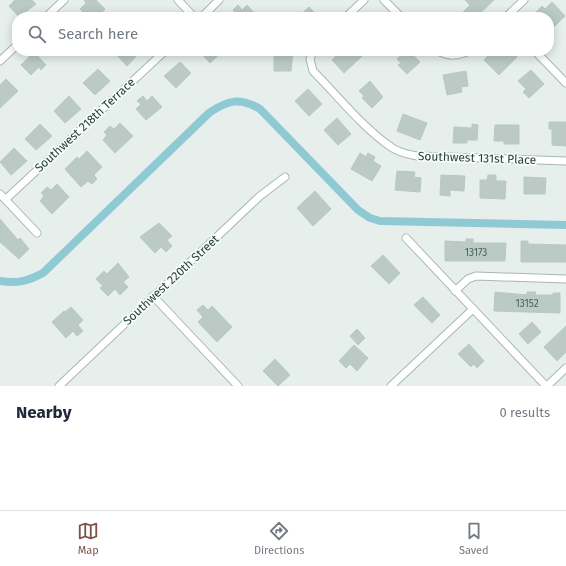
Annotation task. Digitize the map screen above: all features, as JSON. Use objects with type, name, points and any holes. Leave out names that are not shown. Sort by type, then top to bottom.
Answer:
[{"type":"street","points":[[51,12],[64,0]]},
{"type":"street","points":[[178,0],[189,12]]},
{"type":"street","points":[[207,12],[219,0]]},
{"type":"street","points":[[351,12],[364,0]]},
{"type":"street","points":[[384,0],[396,12]]},
{"type":"street","points":[[511,12],[524,0]]},
{"type":"street","points":[[0,61],[12,50]]},
{"type":"street","name":"Southwest 218th Terrace","points":[[6,199],[160,56]]},
{"type":"street","name":"Southwest 131st Place","points":[[311,56],[310,59],[314,70],[371,130],[391,148],[404,154],[417,156],[566,161]]},
{"type":"street","points":[[539,56],[566,83]]},
{"type":"street","name":"Southwest 220th Street","points":[[59,386],[260,196],[285,177]]},
{"type":"street","points":[[0,194],[37,233]]},
{"type":"street","points":[[406,238],[546,386],[566,368]]},
{"type":"street","points":[[455,291],[468,279],[476,276],[566,279]]},
{"type":"street","points":[[153,296],[238,386]]},
{"type":"street","points":[[391,386],[473,309]]},
{"type":"building","points":[[15,0],[32,0],[36,4],[26,12],[14,12],[9,6]]},
{"type":"building","points":[[84,0],[96,0],[105,9],[102,12],[83,12],[80,9],[86,3]]},
{"type":"building","points":[[465,0],[494,0],[481,12],[463,12],[470,5]]},
{"type":"building","points":[[552,2],[565,16],[554,27],[554,12],[536,12],[542,6],[545,9]]},
{"type":"building","points":[[238,5],[242,10],[247,5],[253,12],[234,12],[233,10]]},
{"type":"building","points":[[309,7],[314,12],[304,12]]},
{"type":"building","points":[[30,56],[38,56],[46,65],[41,70],[39,67],[31,75],[21,65]]},
{"type":"building","points":[[118,56],[136,56],[127,66]]},
{"type":"building","points":[[204,56],[218,56],[210,63]]},
{"type":"building","points":[[274,56],[292,56],[291,71],[274,71]]},
{"type":"building","points":[[336,56],[362,56],[344,73],[332,60]]},
{"type":"building","points":[[400,56],[414,56],[420,62],[407,74],[398,65],[401,63],[397,59]]},
{"type":"building","points":[[488,56],[517,57],[499,75],[484,60]]},
{"type":"building","points":[[180,62],[191,73],[176,88],[164,76]]},
{"type":"building","points":[[98,69],[110,81],[95,95],[83,83]]},
{"type":"building","points":[[531,70],[544,84],[529,98],[523,92],[526,89],[518,81]]},
{"type":"building","points":[[466,71],[468,86],[461,87],[462,92],[447,95],[443,75]]},
{"type":"building","points":[[6,79],[18,91],[0,108],[0,85]]},
{"type":"building","points":[[370,81],[383,97],[372,108],[362,98],[364,96],[359,91]]},
{"type":"building","points":[[308,89],[322,104],[309,116],[295,101]]},
{"type":"building","points":[[69,96],[81,109],[65,123],[54,111]]},
{"type":"building","points":[[143,96],[147,101],[152,96],[162,107],[146,120],[136,109],[141,104],[137,101]]},
{"type":"building","points":[[403,114],[427,123],[420,140],[397,131]]},
{"type":"building","points":[[337,118],[351,134],[338,145],[324,130]]},
{"type":"building","points":[[549,122],[566,122],[566,146],[552,145],[552,129],[549,129]]},
{"type":"building","points":[[120,123],[133,136],[115,153],[103,140],[107,135],[104,132],[110,126],[114,129]]},
{"type":"building","points":[[40,124],[52,136],[36,150],[25,139]]},
{"type":"building","points":[[472,124],[478,125],[477,140],[467,140],[467,143],[453,143],[454,127],[472,128]]},
{"type":"building","points":[[495,125],[519,125],[519,144],[504,144],[504,141],[494,141]]},
{"type":"building","points":[[14,148],[27,161],[11,175],[0,162]]},
{"type":"building","points":[[87,151],[102,167],[94,175],[97,179],[92,184],[88,181],[81,187],[65,169],[77,157],[79,159]]},
{"type":"building","points":[[360,153],[366,157],[368,153],[375,157],[373,161],[381,166],[372,181],[351,169]]},
{"type":"building","points":[[397,171],[415,172],[414,177],[421,178],[420,192],[395,190]]},
{"type":"building","points":[[441,175],[465,176],[464,191],[450,190],[450,196],[440,195]]},
{"type":"building","points":[[488,175],[496,175],[496,181],[506,181],[505,199],[480,198],[480,180],[487,180]]},
{"type":"building","points":[[524,177],[546,178],[545,194],[524,194]]},
{"type":"building","points":[[57,184],[69,197],[52,214],[40,201],[44,196],[41,193],[47,187],[51,190]]},
{"type":"building","points":[[315,191],[331,209],[313,226],[297,208]]},
{"type":"building","points":[[0,219],[18,240],[20,238],[29,249],[19,259],[0,242]]},
{"type":"building","points":[[159,223],[172,236],[167,240],[172,246],[166,252],[161,247],[155,253],[140,237]]},
{"type":"building","points":[[466,239],[473,239],[473,243],[506,243],[505,261],[445,261],[445,241],[466,242]]},
{"type":"building","points":[[521,241],[528,241],[528,244],[566,245],[566,262],[521,262]]},
{"type":"building","points":[[383,255],[400,273],[389,284],[371,266]]},
{"type":"building","points":[[118,263],[129,277],[123,282],[128,287],[120,295],[115,289],[108,296],[100,288],[103,286],[96,279],[104,271],[107,274]]},
{"type":"building","points":[[495,292],[527,295],[527,292],[536,292],[535,295],[553,295],[553,293],[560,293],[560,313],[494,311]]},
{"type":"building","points":[[423,297],[440,315],[432,323],[414,305]]},
{"type":"building","points":[[203,305],[208,310],[212,306],[232,327],[217,342],[198,322],[203,317],[197,310]]},
{"type":"building","points":[[71,307],[83,320],[78,325],[83,331],[77,336],[73,331],[66,338],[52,322]]},
{"type":"building","points":[[532,322],[541,332],[528,344],[519,334]]},
{"type":"building","points":[[566,326],[566,352],[557,361],[544,347]]},
{"type":"building","points":[[357,329],[365,338],[358,345],[350,336]]},
{"type":"building","points":[[469,344],[484,361],[477,368],[474,364],[471,367],[458,354]]},
{"type":"building","points":[[354,345],[368,358],[357,371],[350,364],[346,368],[339,361]]},
{"type":"building","points":[[275,359],[290,375],[278,386],[263,371]]},
{"type":"waterway","points":[[0,281],[22,281],[43,273],[209,113],[222,105],[234,102],[246,103],[260,109],[358,210],[370,218],[380,221],[566,225]]}]
